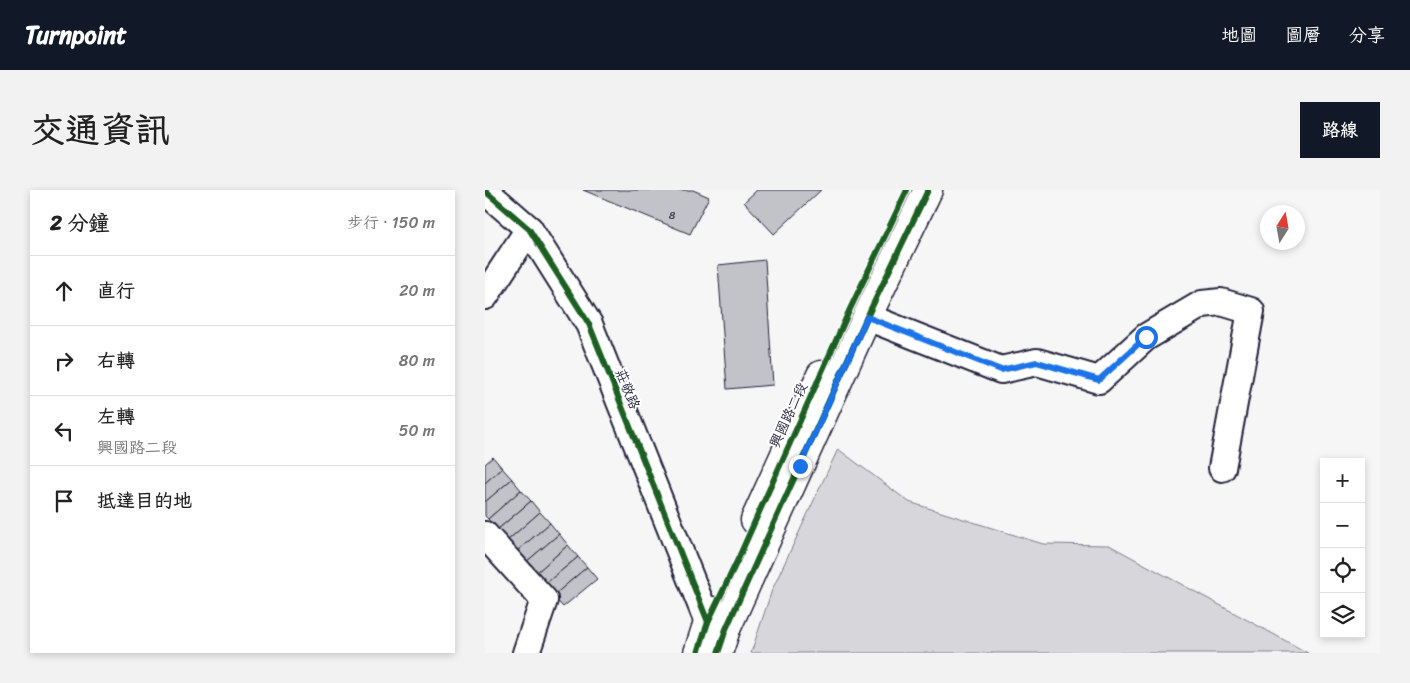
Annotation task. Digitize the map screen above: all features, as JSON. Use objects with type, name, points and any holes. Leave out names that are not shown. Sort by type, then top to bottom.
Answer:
[{"type":"main road","name":"興國路二段","points":[[698,653],[707,622],[739,557],[850,309],[907,190]]},
{"type":"main road","points":[[718,653],[725,628],[867,317],[928,190]]},
{"type":"street","name":"莊敬路","points":[[485,191],[529,229],[589,324],[707,622]]},
{"type":"street","points":[[485,296],[529,229]]},
{"type":"street","points":[[867,317],[1001,370],[1037,362],[1099,380],[1146,337],[1201,304],[1221,302],[1251,311],[1223,468]]},
{"type":"street","points":[[485,535],[544,600],[526,653]]},
{"type":"shaded area","points":[[838,449],[909,502],[1043,544],[1109,545],[1308,653],[751,653],[772,590]]},
{"type":"building","points":[[583,190],[693,190],[709,197],[690,234]]},
{"type":"building","points":[[757,190],[821,190],[774,234],[744,202]]},
{"type":"building","points":[[765,260],[773,385],[727,389],[718,265]]},
{"type":"building","points":[[493,457],[502,468],[485,483],[485,464]]},
{"type":"building","points":[[502,468],[512,479],[485,502],[485,483]]},
{"type":"building","points":[[512,479],[521,490],[488,519],[485,516],[485,502]]},
{"type":"building","points":[[521,490],[531,501],[497,530],[488,519]]},
{"type":"building","points":[[531,501],[540,512],[507,541],[497,530]]},
{"type":"building","points":[[540,512],[550,523],[516,552],[507,541]]},
{"type":"building","points":[[550,523],[559,534],[525,563],[516,552]]},
{"type":"building","points":[[559,534],[568,545],[535,574],[525,563]]},
{"type":"building","points":[[568,545],[578,557],[544,585],[535,574]]},
{"type":"building","points":[[578,557],[587,567],[553,596],[544,585]]},
{"type":"building","points":[[587,567],[597,579],[563,607],[553,596]]},
{"type":"cycle path","points":[[698,653],[708,622],[850,309],[907,190]]},
{"type":"cycle path","points":[[718,653],[726,629],[867,317],[928,190]]},
{"type":"cycle path","points":[[485,191],[529,229],[589,324],[708,622]]},
{"type":"route","points":[[800,466],[867,317],[1001,370],[1037,362],[1099,380],[1146,337]]}]
